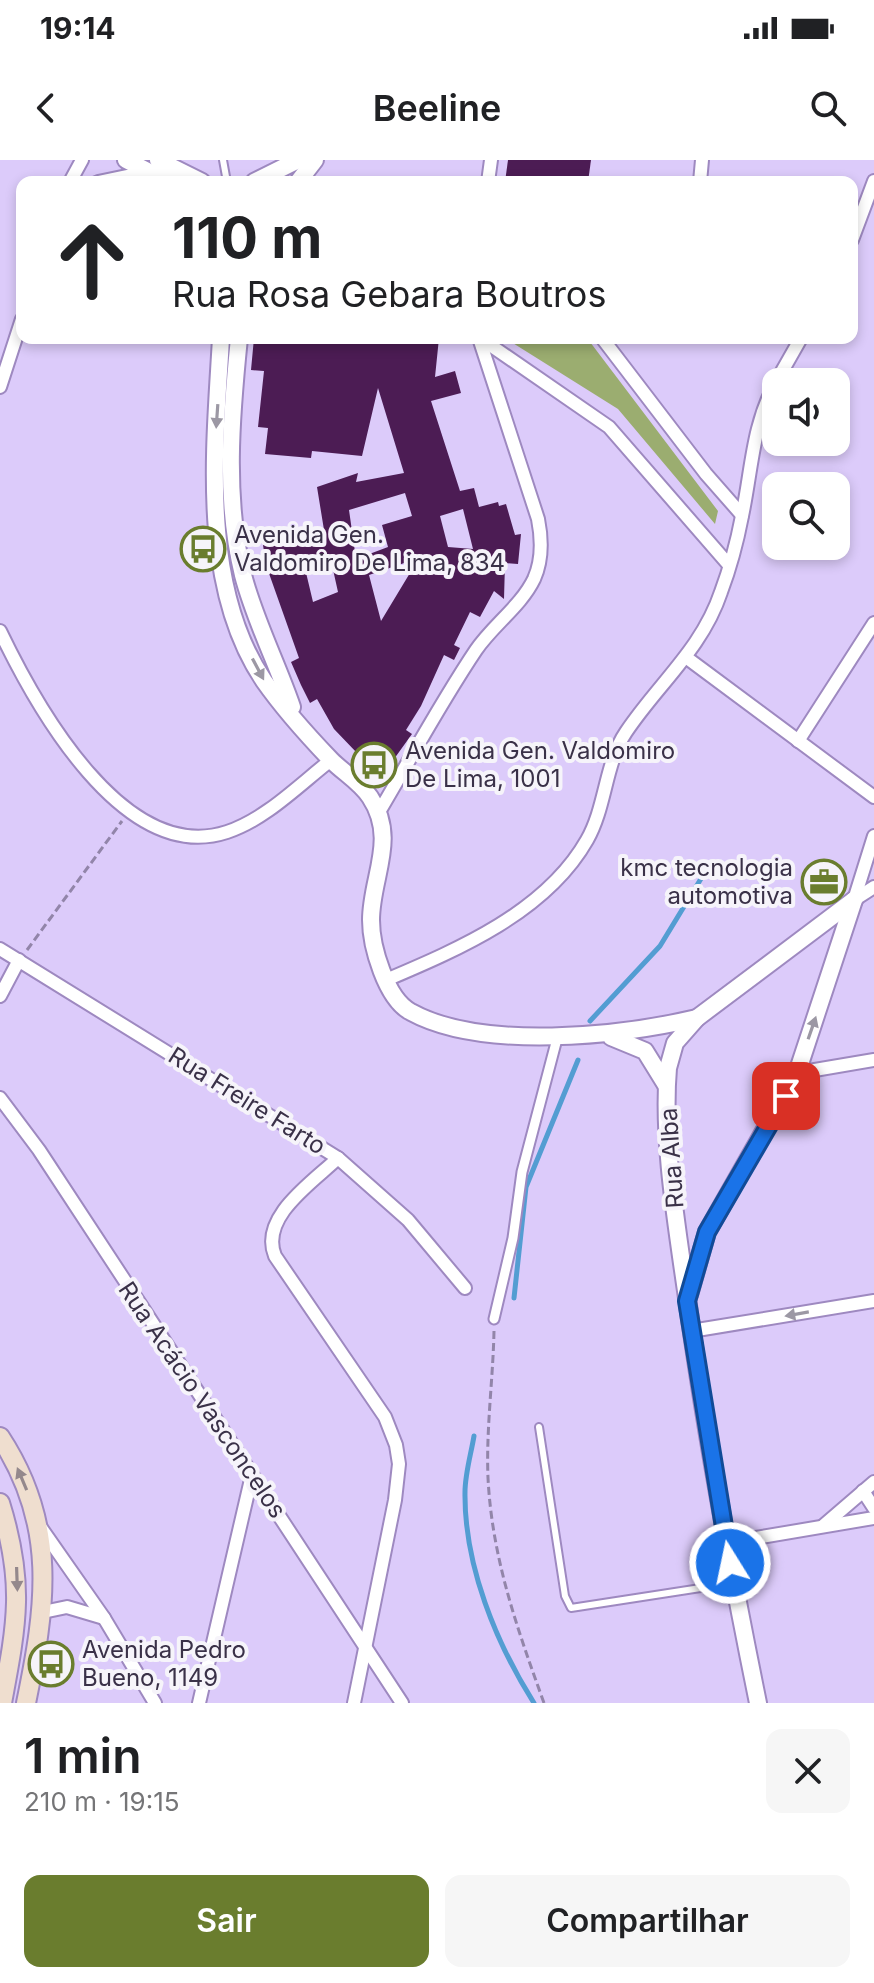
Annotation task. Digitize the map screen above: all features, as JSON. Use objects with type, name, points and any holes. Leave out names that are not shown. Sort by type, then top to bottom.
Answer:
[{"type":"main road","points":[[0,1437],[25,1486],[38,1524],[44,1562],[43,1612],[26,1703]]},
{"type":"main road","points":[[0,1503],[13,1544],[18,1578],[16,1622],[3,1678],[2,1703]]},
{"type":"street","points":[[126,160],[183,176]]},
{"type":"street","points":[[266,176],[298,160]]},
{"type":"street","points":[[303,176],[315,160]]},
{"type":"street","points":[[118,176],[152,166]]},
{"type":"street","points":[[858,224],[874,181]]},
{"type":"street","points":[[0,387],[16,338]]},
{"type":"street","points":[[221,344],[214,457],[215,512],[222,559],[245,643],[264,680],[331,760],[362,786],[379,812],[384,849],[372,929],[378,960],[386,980],[409,1012],[486,1033],[603,1035],[651,1029],[697,1018]]},
{"type":"street","points":[[239,344],[230,454],[238,547],[250,600],[296,720]]},
{"type":"street","points":[[379,812],[478,647],[529,587],[540,559],[542,541],[538,519],[482,344]]},
{"type":"street","points":[[489,344],[609,427],[729,565]]},
{"type":"street","points":[[607,344],[706,474],[742,515]]},
{"type":"street","points":[[784,368],[798,344]]},
{"type":"street","points":[[386,980],[454,951],[504,921],[569,865],[588,839],[627,731],[687,658],[711,617],[742,515],[762,411]]},
{"type":"street","points":[[798,741],[874,623]]},
{"type":"street","points":[[0,631],[32,694],[95,780],[129,811],[177,836],[200,838],[251,822],[331,760]]},
{"type":"street","points":[[687,658],[874,797]]},
{"type":"street","points":[[687,1301],[707,1232],[797,1073],[874,837]]},
{"type":"street","points":[[667,1086],[675,1043],[697,1018],[874,887]]},
{"type":"street","points":[[817,929],[843,936]]},
{"type":"street","name":"Rua Freire Farto","points":[[0,949],[338,1158],[408,1220],[465,1288]]},
{"type":"street","points":[[0,996],[19,960]]},
{"type":"street","points":[[494,1319],[513,1238],[522,1172],[558,1035]]},
{"type":"street","points":[[603,1035],[645,1051],[667,1086]]},
{"type":"street","points":[[797,1073],[874,1060]]},
{"type":"street","name":"Rua Alba","points":[[667,1086],[677,1225],[691,1331],[733,1583],[758,1703]]},
{"type":"street","name":"Rua Acácio Vasconcelos","points":[[0,1098],[39,1150],[183,1374],[402,1703]]},
{"type":"street","points":[[338,1158],[277,1219],[270,1238],[275,1256],[385,1417],[396,1445],[399,1464],[395,1500],[354,1703]]},
{"type":"street","points":[[677,1225],[693,1235],[707,1232]]},
{"type":"street","points":[[691,1331],[874,1301]]},
{"type":"street","points":[[199,1703],[252,1475]]},
{"type":"street","points":[[821,1527],[874,1482]]},
{"type":"street","points":[[863,1491],[874,1508]]},
{"type":"street","points":[[726,1543],[874,1518]]},
{"type":"street","points":[[38,1524],[104,1618],[155,1703]]},
{"type":"street","points":[[43,1612],[67,1607],[104,1618]]},
{"type":"lane","points":[[539,1427],[565,1596],[571,1608],[733,1583]]},
{"type":"path","points":[[19,960],[129,811]]},
{"type":"path","points":[[494,1319],[488,1449],[495,1551],[505,1596],[544,1703]]},
{"type":"green space","points":[[515,344],[592,344],[718,511],[715,524],[618,409]]},
{"type":"building","points":[[508,160],[591,160],[589,176],[506,176]]},
{"type":"building","points":[[253,344],[438,344],[435,377],[455,371],[461,393],[431,401],[460,491],[474,488],[479,507],[498,502],[499,506],[506,504],[515,535],[521,534],[518,564],[505,563],[504,599],[494,591],[480,617],[470,612],[454,645],[460,648],[454,660],[444,655],[421,706],[406,730],[412,734],[394,759],[382,753],[370,767],[352,759],[357,753],[334,729],[317,699],[310,703],[301,685],[291,662],[299,658],[266,565],[263,545],[325,536],[317,487],[358,473],[356,482],[404,473],[378,388],[362,456],[312,451],[311,458],[265,454],[268,428],[258,427],[264,371],[251,370]],"holes":[[[405,493],[412,516],[382,525],[388,547],[356,559],[349,510]],[[463,509],[473,549],[448,547],[440,516]],[[330,556],[338,592],[313,602],[303,560]],[[419,558],[381,621],[369,575]]]},
{"type":"waterway","points":[[590,1021],[660,946],[702,877]]},
{"type":"waterway","points":[[514,1298],[526,1187],[578,1060]]},
{"type":"waterway","points":[[474,1436],[465,1492],[466,1520],[476,1575],[495,1629],[534,1703]]},
{"type":"place","name":"Avenida Gen. Valdomiro De Lima, 834","points":[[203,549]]},
{"type":"place","name":"Avenida Gen. Valdomiro De Lima, 1001","points":[[374,765]]},
{"type":"place","name":"kmc tecnologia automotiva","points":[[824,882]]},
{"type":"place","name":"Avenida Pedro Bueno, 1149","points":[[51,1664]]},
{"type":"route","points":[[730,1563],[687,1301],[707,1232],[786,1096]]}]
